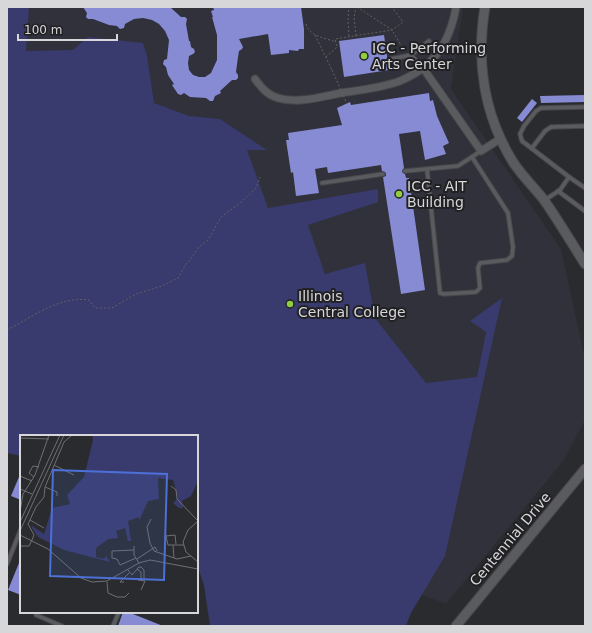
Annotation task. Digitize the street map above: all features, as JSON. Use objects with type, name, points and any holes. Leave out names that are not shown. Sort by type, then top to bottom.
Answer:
[{"type":"main road","points":[[486,7],[483,21],[483,80],[500,139],[514,163],[544,200],[585,264]]},
{"type":"main road","name":"Centennial Drive","points":[[456,626],[585,469]]},
{"type":"street","points":[[255,79],[264,90],[272,96],[288,100],[299,100],[387,85],[410,77],[432,60],[445,43],[451,30],[456,7]]},
{"type":"street","points":[[423,68],[481,151],[500,139]]},
{"type":"lane","points":[[391,59],[410,55],[429,41]]},
{"type":"lane","points":[[410,55],[423,68]]},
{"type":"lane","points":[[585,108],[542,108],[536,111],[524,126],[520,136],[522,141],[585,188]]},
{"type":"lane","points":[[532,148],[545,131],[551,127],[585,126]]},
{"type":"lane","points":[[405,171],[458,166],[481,151]]},
{"type":"lane","points":[[427,169],[440,293],[476,292],[480,288],[479,264],[482,262],[507,260],[512,256],[513,247],[511,224],[508,213],[472,157]]},
{"type":"lane","points":[[322,183],[383,174]]},
{"type":"lane","points":[[544,200],[558,191],[569,177]]},
{"type":"lane","points":[[558,191],[585,211]]},
{"type":"lane","points":[[7,564],[20,532]]},
{"type":"lane","points":[[113,626],[119,613]]},
{"type":"lane","points":[[36,615],[62,626]]},
{"type":"path","points":[[349,7],[349,37]]},
{"type":"path","points":[[356,36],[354,17],[357,7],[392,30],[410,55]]},
{"type":"path","points":[[326,57],[337,47],[336,39],[392,30],[403,22],[392,7]]},
{"type":"path","points":[[306,24],[308,29],[315,35],[336,42]]},
{"type":"path","points":[[315,35],[347,104]]},
{"type":"path","points":[[7,330],[38,312],[67,300],[80,298],[89,300],[95,308],[112,308],[136,294],[178,278],[186,264],[199,247],[208,240],[221,218],[256,188],[260,177]]},
{"type":"shaded area","name":"Illinois Central College","points":[[7,7],[463,7],[451,89],[561,249],[585,359],[585,420],[564,460],[446,604],[198,510],[198,435],[21,435]]},
{"type":"shaded area","points":[[7,7],[29,7],[26,51],[73,50],[88,37],[143,43],[147,56],[154,103],[189,116],[220,119],[267,150],[247,150],[268,208],[378,189],[378,202],[308,225],[325,274],[365,263],[375,318],[426,383],[477,377],[486,332],[470,321],[502,298],[445,556],[411,613],[406,626],[210,626],[204,585],[198,568],[198,435],[20,435],[20,456],[7,453]]},
{"type":"building","points":[[83,7],[170,7],[181,17],[185,17],[187,19],[186,24],[189,41],[195,52],[189,56],[189,70],[193,75],[199,77],[205,77],[211,73],[217,60],[217,35],[211,11],[214,10],[213,7],[301,7],[304,29],[304,49],[299,49],[298,51],[289,50],[289,53],[271,55],[268,34],[239,39],[243,47],[239,51],[238,57],[236,72],[238,78],[236,80],[232,80],[220,91],[221,93],[215,96],[213,101],[210,101],[206,98],[190,97],[184,93],[181,95],[178,94],[172,85],[174,84],[163,64],[164,60],[167,59],[169,40],[165,31],[159,24],[152,20],[143,18],[134,19],[125,24],[124,28],[120,29],[117,26],[88,19],[86,17],[87,13]]},
{"type":"building","name":"ICC - Performing Arts Center","points":[[384,35],[389,70],[344,77],[339,41]]},
{"type":"building","name":"ICC - AIT Building","points":[[429,93],[430,101],[433,100],[437,116],[449,143],[443,146],[446,154],[425,160],[420,131],[399,134],[404,168],[402,172],[405,174],[406,178],[409,178],[425,290],[401,294],[383,177],[386,176],[386,173],[382,171],[381,165],[328,173],[327,167],[315,169],[319,193],[296,196],[293,172],[291,173],[286,140],[289,140],[288,133],[342,125],[337,108],[350,102],[351,105]]},
{"type":"building","points":[[585,95],[585,102],[541,103],[540,96]]},
{"type":"building","points":[[532,99],[537,103],[522,122],[517,118]]},
{"type":"building","points":[[20,474],[20,500],[11,496]]},
{"type":"building","points":[[20,560],[20,595],[8,590]]},
{"type":"building","points":[[123,613],[130,613],[163,626],[118,626]]},
{"type":"place","name":"ICC - Performing Arts Center","points":[[364,56]]},
{"type":"place","name":"ICC - AIT Building","points":[[399,194]]},
{"type":"place","name":"Illinois Central College","points":[[290,304]]}]
